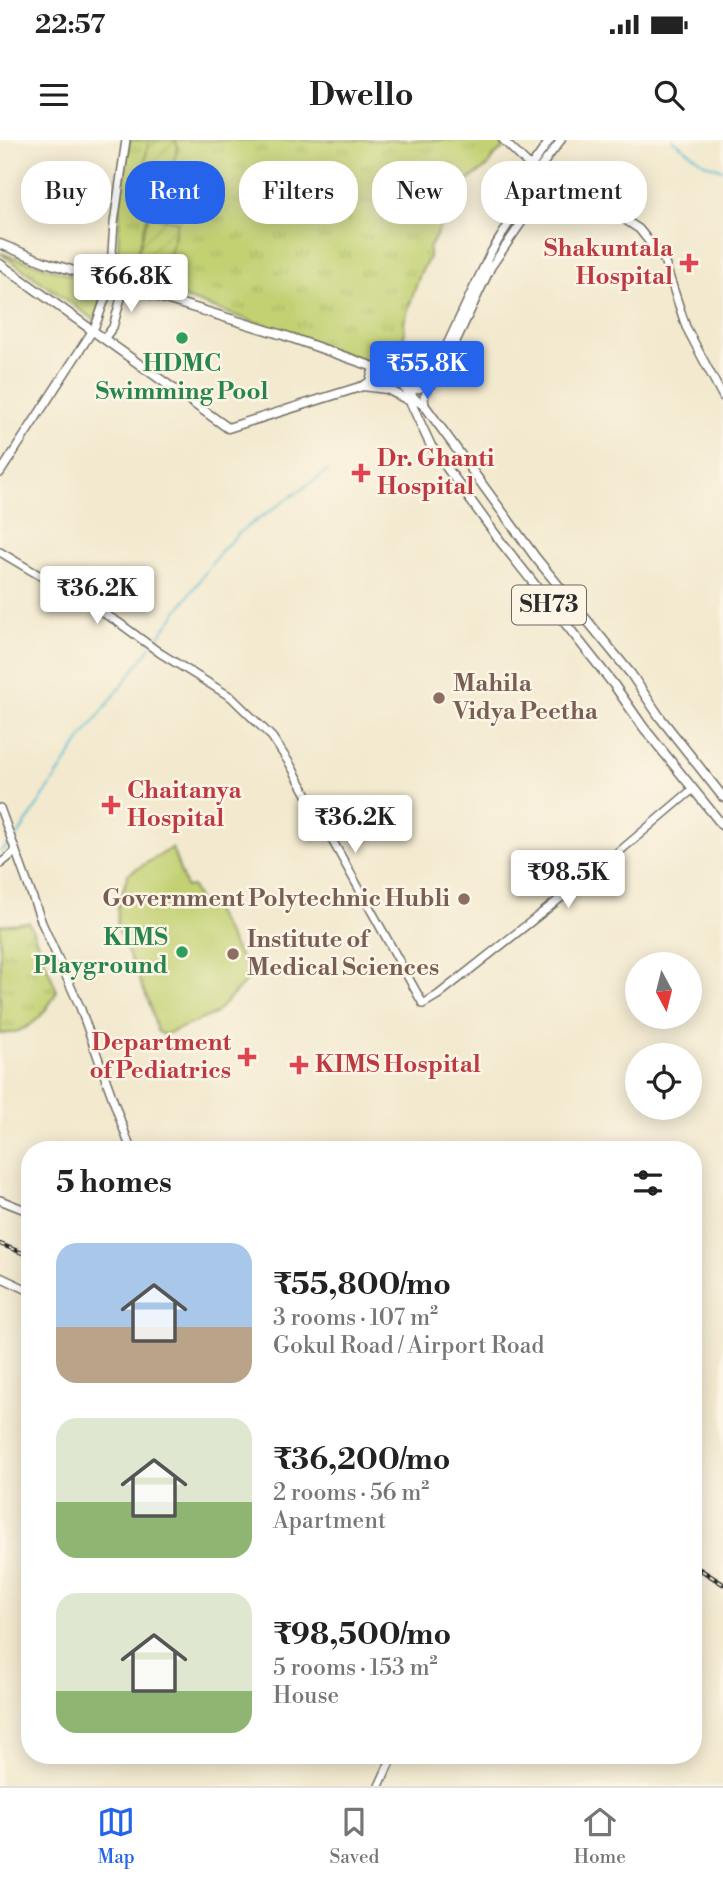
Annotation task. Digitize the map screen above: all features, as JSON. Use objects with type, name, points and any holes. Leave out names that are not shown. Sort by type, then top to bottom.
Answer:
[{"type":"main road","name":"SH73","points":[[0,244],[45,262],[286,335],[394,377],[413,401],[431,446],[500,542],[723,826]]},
{"type":"main road","points":[[0,264],[228,428],[363,386]]},
{"type":"main road","name":"SH73","points":[[363,386],[387,389],[425,406],[529,548],[623,664],[659,716],[723,797]]},
{"type":"street","points":[[104,339],[113,327],[121,298],[111,267],[111,257],[125,140]]},
{"type":"street","points":[[503,140],[524,161]]},
{"type":"street","points":[[540,161],[551,140]]},
{"type":"street","points":[[544,161],[561,140]]},
{"type":"street","points":[[413,401],[430,382],[457,339],[491,268],[521,224]]},
{"type":"street","points":[[632,224],[639,229],[664,260],[686,327],[723,397]]},
{"type":"street","points":[[0,473],[99,321],[107,291],[116,284]]},
{"type":"street","points":[[363,386],[370,381],[374,367]]},
{"type":"street","points":[[408,392],[430,382]]},
{"type":"street","points":[[425,406],[424,397],[430,382]]},
{"type":"street","points":[[0,552],[66,590],[231,697],[272,737],[290,764],[423,1004],[438,995],[603,864],[693,789]]},
{"type":"street","points":[[0,808],[42,923],[80,1007],[128,1141]]},
{"type":"street","points":[[0,864],[14,850]]},
{"type":"street","points":[[0,1200],[21,1208]]},
{"type":"street","points":[[0,1277],[21,1286]]},
{"type":"street","points":[[379,1786],[389,1764]]},
{"type":"green space","points":[[130,140],[498,140],[505,147],[490,161],[481,161],[481,171],[467,181],[467,161],[372,161],[372,224],[442,224],[420,274],[404,322],[405,333],[388,369],[117,274],[120,201],[125,170],[125,224],[225,224],[225,161],[127,161]]},
{"type":"green space","points":[[149,140],[175,140],[178,147],[174,161],[145,161]]},
{"type":"green space","points":[[146,224],[177,224],[163,281],[132,274]]},
{"type":"green space","points":[[0,253],[106,286],[96,321]]},
{"type":"green space","name":"KIMS Playground","points":[[172,848],[186,887],[192,886],[200,904],[212,907],[251,976],[215,1014],[164,1035],[157,1031],[150,1005],[117,927],[118,907],[128,874]]},
{"type":"green space","points":[[29,922],[57,991],[47,1008],[28,1027],[0,1034],[0,925]]},
{"type":"waterway","points":[[673,140],[704,163],[723,170]]},
{"type":"waterway","points":[[154,643],[221,551],[241,531],[328,471]]},
{"type":"waterway","points":[[15,840],[81,739],[151,647]]},
{"type":"waterway","points":[[0,851],[11,843]]},
{"type":"railway","points":[[0,1244],[21,1252]]},
{"type":"railway","points":[[702,1571],[723,1584]]},
{"type":"place","name":"Shakuntala Hospital","points":[[689,263]]},
{"type":"place","name":"HDMC Swimming Pool","points":[[182,338]]},
{"type":"place","name":"Dr. Ghanti Hospital","points":[[361,473]]},
{"type":"place","name":"Mahila Vidya Peetha","points":[[439,698]]},
{"type":"place","name":"Chaitanya Hospital","points":[[111,805]]},
{"type":"place","name":"Government Polytechnic Hubli","points":[[464,899]]},
{"type":"place","name":"KIMS Playground","points":[[182,952]]},
{"type":"place","name":"Institute of Medical Sciences","points":[[233,954]]},
{"type":"place","name":"Department of Pediatrics","points":[[247,1057]]},
{"type":"place","name":"KIMS Hospital","points":[[299,1065]]}]
